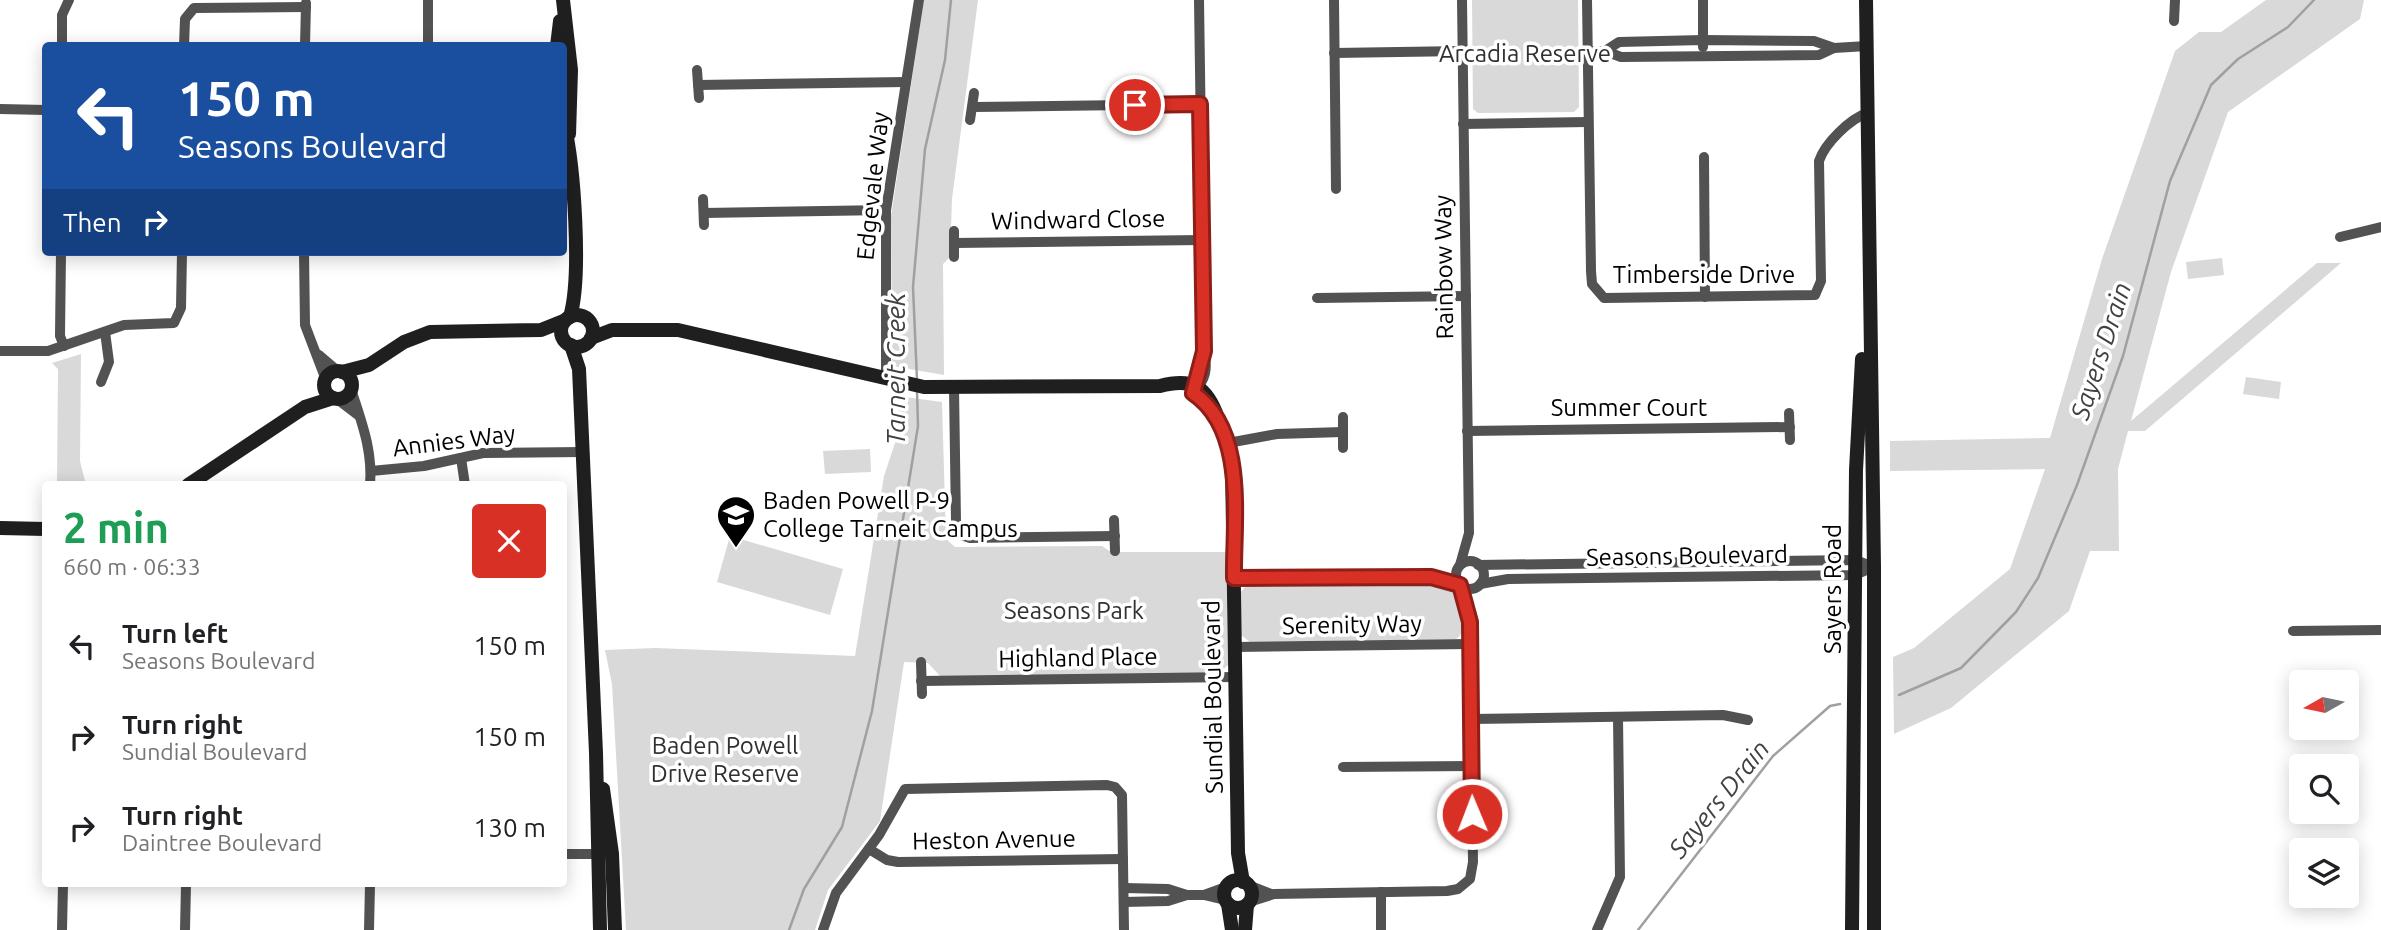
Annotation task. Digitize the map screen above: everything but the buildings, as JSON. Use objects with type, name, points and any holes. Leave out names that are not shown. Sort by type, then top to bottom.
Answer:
[{"type":"street","points":[[428,0],[428,42]]},
{"type":"street","name":"Edgevale Way","points":[[886,379],[886,210],[919,0]]},
{"type":"street","points":[[194,481],[305,407],[344,397],[369,365],[404,342],[430,332],[541,330],[578,319],[612,330],[666,328],[690,332],[917,386],[1196,388],[1207,370],[1204,351],[1199,0]]},
{"type":"street","points":[[1334,0],[1336,189]]},
{"type":"street","name":"Rainbow Way","points":[[1462,0],[1469,533],[1478,565]]},
{"type":"street","points":[[1463,124],[1588,122],[1587,0]]},
{"type":"street","points":[[1703,0],[1703,56]]},
{"type":"street","name":"Sayers Road","points":[[1866,0],[1874,567],[1874,930]]},
{"type":"street","points":[[2174,21],[2175,0]]},
{"type":"street","points":[[62,42],[62,15],[66,1]]},
{"type":"street","points":[[558,42],[563,3]]},
{"type":"street","points":[[563,3],[565,42]]},
{"type":"street","points":[[184,42],[184,19],[194,8],[306,4],[305,42]]},
{"type":"street","points":[[1605,51],[1619,42],[1703,40],[1814,41],[1834,48]]},
{"type":"street","points":[[1588,51],[1605,51],[1621,57],[1819,55],[1834,48],[1867,46]]},
{"type":"street","points":[[1335,53],[1463,51]]},
{"type":"street","points":[[567,70],[568,206],[578,319],[589,341],[579,369]]},
{"type":"street","points":[[697,71],[699,97]]},
{"type":"street","points":[[698,85],[906,82]]},
{"type":"street","points":[[970,120],[974,93]]},
{"type":"street","points":[[973,107],[1200,104]]},
{"type":"street","points":[[0,109],[42,110]]},
{"type":"street","name":"Timberside Drive","points":[[1588,122],[1591,271],[1592,284],[1598,293],[1612,300],[1805,297],[1818,291],[1821,281],[1819,161],[1822,153],[1838,136],[1858,117],[1867,113]]},
{"type":"street","points":[[567,135],[569,143]]},
{"type":"street","points":[[1704,157],[1705,297]]},
{"type":"street","points":[[703,199],[704,225]]},
{"type":"street","points":[[704,213],[886,210]]},
{"type":"street","points":[[2340,237],[2381,227]]},
{"type":"street","name":"Windward Close","points":[[954,230],[954,257]]},
{"type":"street","name":"Windward Close","points":[[954,243],[1202,240]]},
{"type":"street","name":"Sayers Road","points":[[1852,930],[1856,470],[1869,249]]},
{"type":"street","points":[[61,256],[60,336],[64,346]]},
{"type":"street","points":[[0,351],[38,352],[124,325],[165,325],[177,320],[181,307],[182,256]]},
{"type":"street","points":[[304,256],[304,318],[327,392],[358,415]]},
{"type":"street","points":[[1317,298],[1466,296]]},
{"type":"street","points":[[578,319],[562,328],[579,369],[596,753],[615,930]]},
{"type":"street","points":[[541,330],[567,341],[589,341],[612,330]]},
{"type":"street","points":[[101,382],[109,362],[105,332]]},
{"type":"street","points":[[316,353],[349,376],[358,415],[369,438],[370,481]]},
{"type":"street","points":[[305,407],[332,373],[369,365]]},
{"type":"street","points":[[954,388],[955,518],[961,535],[970,538],[1115,536]]},
{"type":"street","name":"Sundial Boulevard","points":[[1196,388],[1218,417],[1228,443],[1232,465],[1238,853],[1232,930]]},
{"type":"street","points":[[1790,413],[1790,440]]},
{"type":"street","points":[[1343,417],[1343,449]]},
{"type":"street","name":"Summer Court","points":[[1467,432],[1524,428],[1580,432],[1639,427],[1701,430],[1790,427]]},
{"type":"street","points":[[1228,443],[1277,434],[1343,432]]},
{"type":"street","name":"Annies Way","points":[[371,471],[424,467],[493,453],[583,452]]},
{"type":"street","points":[[461,458],[464,481]]},
{"type":"street","points":[[1114,520],[1115,551]]},
{"type":"street","points":[[0,528],[42,528]]},
{"type":"street","name":"Rainbow Way","points":[[1460,566],[1469,533]]},
{"type":"street","name":"Seasons Boulevard","points":[[1478,565],[1855,560],[1874,567]]},
{"type":"street","points":[[1124,902],[1156,901],[1234,890],[1274,894],[1453,890],[1470,879],[1473,862],[1470,622],[1483,576],[1478,565],[1470,562],[1431,577]]},
{"type":"street","points":[[1460,566],[1456,578],[1470,622]]},
{"type":"street","name":"Seasons Boulevard","points":[[1479,586],[1508,579],[1856,575],[1874,567]]},
{"type":"street","points":[[1234,578],[1431,577],[1468,589],[1479,586]]},
{"type":"street","points":[[2293,631],[2381,630]]},
{"type":"street","name":"Serenity Way","points":[[1235,647],[1470,644]]},
{"type":"street","points":[[920,662],[922,694]]},
{"type":"street","name":"Highland Place","points":[[921,681],[1235,677]]},
{"type":"street","points":[[1471,719],[1723,715],[1748,719]]},
{"type":"street","points":[[1597,930],[1620,877],[1618,717]]},
{"type":"street","points":[[1343,767],[1472,766]]},
{"type":"street","points":[[823,930],[836,893],[869,849],[907,788],[1115,787],[1122,799],[1125,930]]},
{"type":"street","name":"Heston Avenue","points":[[869,849],[887,860],[898,862],[1123,859]]},
{"type":"street","points":[[567,854],[605,854]]},
{"type":"street","points":[[600,930],[605,854]]},
{"type":"street","points":[[1852,874],[1874,873]]},
{"type":"street","points":[[62,930],[63,887]]},
{"type":"street","points":[[185,930],[186,887]]},
{"type":"street","points":[[369,930],[370,887]]},
{"type":"street","points":[[1124,888],[1156,888],[1187,895]]},
{"type":"street","points":[[1156,888],[1156,901]]},
{"type":"street","points":[[1234,890],[1236,908],[1274,894]]},
{"type":"street","points":[[1234,890],[1251,893],[1245,930]]},
{"type":"street","points":[[1381,892],[1381,930]]},
{"type":"green space","points":[[924,0],[978,0],[952,199],[950,257],[943,264],[944,375],[892,366],[891,216]]},
{"type":"green space","name":"Arcadia Reserve","points":[[1472,0],[1578,0],[1579,107],[1574,112],[1478,113],[1473,109]]},
{"type":"green space","points":[[2266,0],[2364,0],[2360,19],[2228,112],[2171,272],[2131,421],[2317,263],[2341,263],[2145,431],[2128,431],[2118,469],[2119,551],[2090,551],[2069,611],[1951,708],[1894,734],[1893,657],[1914,648],[2010,569],[2045,469],[1890,471],[1890,441],[2050,438],[2102,259],[2175,51],[2199,32],[2221,32]]},
{"type":"green space","points":[[2222,258],[2224,275],[2188,279],[2186,262]]},
{"type":"green space","points":[[81,354],[80,461],[85,481],[57,481],[58,369],[52,363]]},
{"type":"green space","points":[[2246,377],[2281,382],[2279,399],[2243,394]]},
{"type":"green space","points":[[898,396],[942,402],[946,539],[955,547],[1102,546],[1111,552],[1227,552],[1228,665],[1219,673],[941,677],[928,663],[904,662],[880,821],[828,890],[815,930],[626,930],[612,684],[605,650],[655,648],[855,656],[884,476],[899,431]]},
{"type":"green space","points":[[870,449],[871,472],[825,474],[823,451]]},
{"type":"green space","points":[[730,536],[843,569],[830,615],[717,582]]},
{"type":"green space","points":[[1435,582],[1458,591],[1465,623],[1461,635],[1456,639],[1250,642],[1241,635],[1240,593],[1246,586]]},
{"type":"waterway","name":"Tarneit Creek","points":[[917,380],[913,287],[925,149],[945,60],[951,0]]},
{"type":"waterway","name":"Sayers Drain","points":[[1899,695],[1961,668],[2016,612],[2038,578],[2077,485],[2123,356],[2170,181],[2211,85],[2238,59],[2288,27],[2314,0]]},
{"type":"waterway","name":"Tarneit Creek","points":[[789,930],[804,889],[842,827],[872,711],[918,426],[917,391]]},
{"type":"waterway","name":"Sayers Drain","points":[[1638,930],[1773,756],[1830,706],[1840,704]]},
{"type":"place","name":"Baden Powell P-9 College Tarneit Campus","points":[[736,549]]},
{"type":"route","points":[[1135,105],[1200,104],[1204,351],[1193,393],[1218,417],[1230,451],[1234,578],[1431,577],[1460,585],[1470,622],[1472,814]]},
{"type":"park label","name":"Seasons Park","points":[[1074,611]]},
{"type":"park label","name":"Baden Powell Drive Reserve","points":[[725,760]]}]
